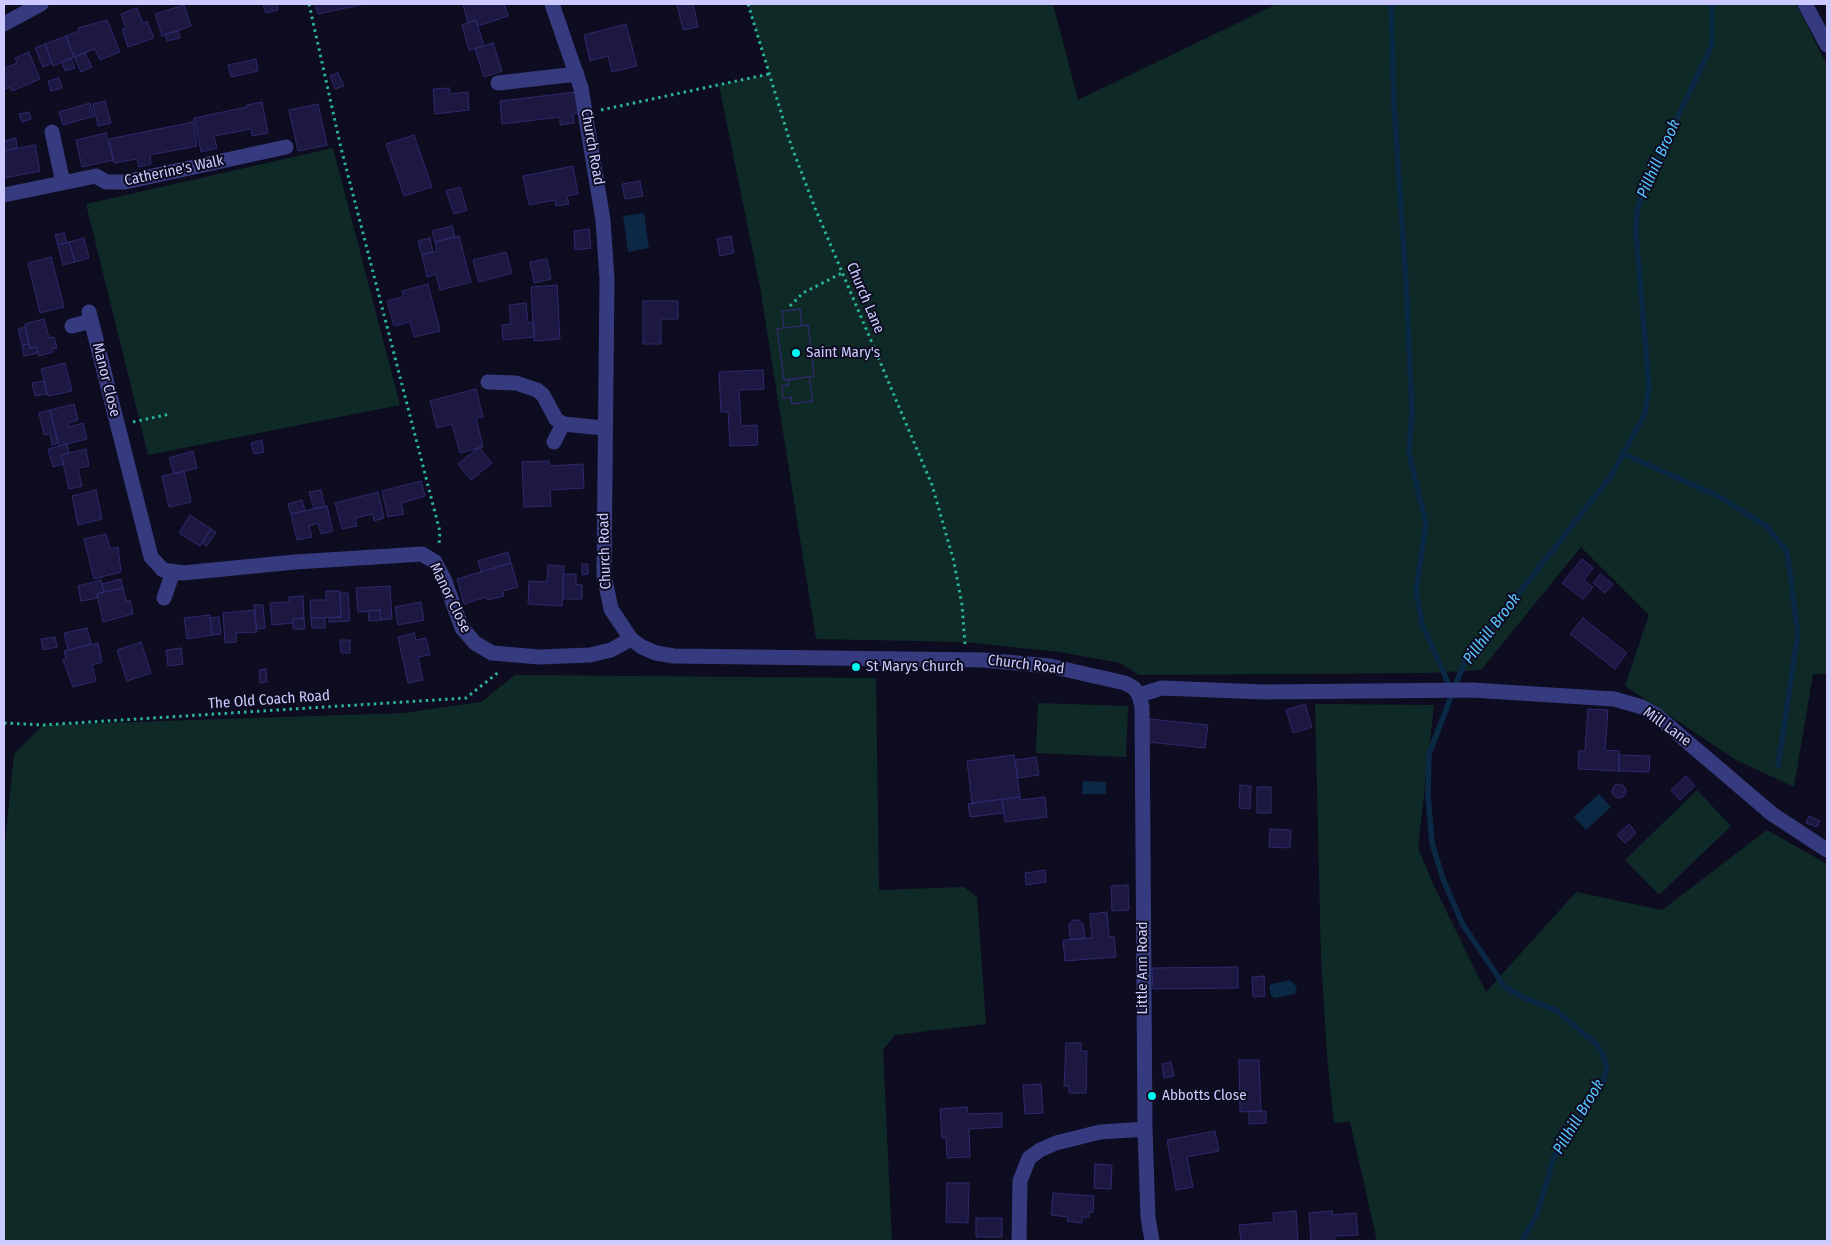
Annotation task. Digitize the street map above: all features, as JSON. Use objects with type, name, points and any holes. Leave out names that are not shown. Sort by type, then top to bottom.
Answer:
[{"type":"street","points":[[4,24],[41,4]]},
{"type":"street","name":"Church Road","points":[[552,4],[577,74],[598,177],[606,252],[604,428],[604,560],[606,593],[611,609],[631,638],[642,647],[656,654],[682,657],[964,660],[1050,666],[1125,683],[1134,688],[1139,695]]},
{"type":"street","points":[[1805,4],[1827,45]]},
{"type":"street","points":[[498,83],[577,74]]},
{"type":"street","points":[[52,132],[63,183]]},
{"type":"street","name":"Catherine's Walk","points":[[4,195],[96,176],[106,182],[125,182],[286,147]]},
{"type":"street","name":"Manor Close","points":[[72,326],[90,317],[151,557],[163,570],[173,572],[413,553],[430,557],[444,579],[454,611],[468,636],[475,643],[492,653],[565,658],[612,650],[631,638]]},
{"type":"street","points":[[488,382],[516,383],[537,390],[543,395],[556,419],[563,424],[604,428]]},
{"type":"street","points":[[554,442],[563,424]]},
{"type":"street","points":[[164,598],[173,572]]},
{"type":"street","name":"Mill Lane","points":[[1139,695],[1162,688],[1263,692],[1472,690],[1599,697],[1642,707],[1670,726],[1772,814],[1827,850]]},
{"type":"street","name":"Little Ann Road","points":[[1139,695],[1142,716],[1145,1129],[1148,1217],[1152,1241]]},
{"type":"street","points":[[1019,1241],[1020,1181],[1029,1158],[1040,1150],[1056,1144],[1100,1132],[1145,1129]]},
{"type":"path","points":[[309,4],[342,148],[440,532],[439,544],[430,557]]},
{"type":"path","name":"Church Lane","points":[[748,4],[791,145],[842,273],[922,462],[942,515],[962,605],[964,660]]},
{"type":"path","points":[[586,112],[769,74]]},
{"type":"path","points":[[790,306],[803,293],[842,273]]},
{"type":"path","points":[[118,426],[170,414]]},
{"type":"path","name":"The Old Coach Road","points":[[4,724],[43,725],[466,698],[520,656]]},
{"type":"green space","points":[[748,4],[1053,4],[1078,100],[1277,4],[1796,4],[1827,65],[1827,674],[1813,674],[1794,787],[1736,760],[1625,686],[1649,615],[1581,547],[1481,670],[1428,673],[1139,675],[1120,663],[1060,652],[965,642],[816,639],[760,287],[719,85],[769,74]]},
{"type":"green space","points":[[333,148],[400,405],[148,455],[86,204]]},
{"type":"green space","points":[[515,675],[876,678],[879,890],[964,887],[977,897],[986,1024],[895,1035],[883,1050],[892,1241],[4,1241],[4,854],[14,754],[43,725],[403,713],[481,702]]},
{"type":"green space","points":[[1038,703],[1128,706],[1126,757],[1036,753]]},
{"type":"green space","points":[[1315,704],[1434,705],[1418,848],[1434,886],[1486,992],[1576,892],[1662,910],[1767,830],[1827,864],[1827,1241],[1377,1241],[1350,1122],[1334,1123],[1327,1056],[1321,958]]},
{"type":"green space","points":[[1697,790],[1731,826],[1659,895],[1625,860]]},
{"type":"water","points":[[644,213],[649,248],[628,252],[623,216]]},
{"type":"water","points":[[1083,781],[1106,782],[1106,794],[1082,794]]},
{"type":"water","points":[[1599,794],[1611,807],[1586,830],[1574,817]]},
{"type":"water","points":[[1290,980],[1297,987],[1295,994],[1275,998],[1271,996],[1269,988],[1271,984]]},
{"type":"building","points":[[277,4],[278,10],[266,13],[263,5]]},
{"type":"building","points":[[315,4],[364,4],[318,14]]},
{"type":"building","points":[[504,4],[508,16],[478,26],[476,20],[468,22],[463,5]]},
{"type":"building","points":[[677,4],[693,4],[698,27],[683,30]]},
{"type":"building","points":[[184,5],[191,26],[162,36],[155,14]]},
{"type":"building","points":[[137,8],[143,23],[147,21],[154,38],[128,47],[122,29],[126,28],[121,14]]},
{"type":"building","points":[[107,20],[120,52],[100,60],[95,49],[74,57],[66,36],[79,31],[78,28]]},
{"type":"building","points":[[476,20],[484,46],[469,50],[462,25]]},
{"type":"building","points":[[626,24],[637,66],[612,72],[608,56],[590,61],[584,35]]},
{"type":"building","points":[[178,31],[180,38],[167,41],[165,34]]},
{"type":"building","points":[[66,36],[74,57],[53,66],[45,44]]},
{"type":"building","points":[[493,43],[502,71],[484,77],[475,49]]},
{"type":"building","points":[[45,44],[52,63],[43,67],[35,48]]},
{"type":"building","points":[[29,52],[40,79],[12,91],[10,87],[4,90],[4,65],[5,68],[17,63],[15,58]]},
{"type":"building","points":[[85,53],[92,67],[81,72],[74,57]]},
{"type":"building","points":[[71,58],[75,68],[65,71],[62,62]]},
{"type":"building","points":[[256,59],[258,71],[231,77],[228,65]]},
{"type":"building","points":[[338,73],[344,86],[335,89],[330,76]]},
{"type":"building","points":[[59,78],[62,88],[51,91],[48,81]]},
{"type":"building","points":[[449,88],[450,94],[468,92],[469,110],[435,114],[433,89]]},
{"type":"building","points":[[576,92],[578,113],[573,114],[574,123],[560,125],[560,117],[502,124],[500,101]]},
{"type":"building","points":[[105,101],[111,123],[98,126],[93,104]]},
{"type":"building","points":[[262,102],[268,133],[252,136],[251,129],[214,136],[217,148],[201,152],[194,118]]},
{"type":"building","points":[[90,103],[94,116],[63,125],[59,112]]},
{"type":"building","points":[[318,104],[327,145],[298,151],[289,110]]},
{"type":"building","points":[[29,112],[31,119],[22,122],[19,114]]},
{"type":"building","points":[[193,122],[197,146],[150,155],[151,164],[139,167],[137,159],[114,163],[109,139]]},
{"type":"building","points":[[106,133],[113,160],[82,167],[76,140]]},
{"type":"building","points":[[414,135],[432,187],[404,196],[386,144]]},
{"type":"building","points":[[16,138],[17,148],[4,151],[4,141]]},
{"type":"building","points":[[35,145],[40,171],[4,178],[4,151]]},
{"type":"building","points":[[573,166],[578,194],[567,196],[569,204],[556,206],[555,200],[529,205],[523,176]]},
{"type":"building","points":[[640,181],[643,196],[625,199],[622,184]]},
{"type":"building","points":[[460,187],[467,210],[454,214],[446,191]]},
{"type":"building","points":[[452,226],[455,237],[435,242],[432,231]]},
{"type":"building","points":[[589,229],[591,248],[575,250],[574,231]]},
{"type":"building","points":[[64,233],[67,243],[58,245],[55,235]]},
{"type":"building","points":[[459,236],[471,282],[440,290],[436,274],[427,277],[422,255],[437,251],[435,242]]},
{"type":"building","points":[[731,236],[734,253],[720,256],[717,239]]},
{"type":"building","points":[[84,238],[89,258],[75,262],[69,242]]},
{"type":"building","points":[[430,238],[433,252],[422,255],[418,241]]},
{"type":"building","points":[[69,242],[75,262],[63,265],[58,245]]},
{"type":"building","points":[[506,252],[512,273],[479,282],[473,260]]},
{"type":"building","points":[[51,257],[64,307],[40,313],[28,263]]},
{"type":"building","points":[[547,259],[551,279],[534,283],[530,262]]},
{"type":"building","points":[[428,284],[440,331],[414,337],[410,322],[394,326],[387,301],[403,297],[402,291]]},
{"type":"building","points":[[557,285],[560,339],[534,341],[531,287]]},
{"type":"building","points":[[643,301],[678,301],[678,319],[661,319],[661,344],[643,344]]},
{"type":"building","points":[[526,303],[528,323],[534,322],[535,337],[503,340],[502,325],[511,324],[509,305]]},
{"type":"building","points":[[800,309],[802,326],[784,328],[782,311]]},
{"type":"building","name":"Saint Mary's","points":[[800,309],[802,326],[808,325],[814,376],[809,377],[813,401],[792,404],[791,397],[783,398],[782,386],[789,385],[789,380],[784,380],[777,329],[784,328],[782,311]]},
{"type":"building","points":[[44,319],[49,338],[54,337],[57,348],[52,349],[53,352],[39,356],[37,347],[30,348],[25,324]]},
{"type":"building","name":"Saint Mary's","points":[[808,325],[814,376],[784,380],[777,329]]},
{"type":"building","points":[[25,327],[29,344],[22,345],[18,329]]},
{"type":"building","points":[[29,344],[30,348],[37,347],[38,353],[24,356],[22,345]]},
{"type":"building","points":[[65,363],[72,391],[48,396],[41,369]]},
{"type":"building","points":[[763,370],[764,389],[739,390],[741,426],[757,425],[758,445],[730,446],[728,412],[721,412],[719,372]]},
{"type":"building","points":[[809,377],[813,401],[792,404],[791,397],[783,398],[782,386],[789,385],[789,380]]},
{"type":"building","points":[[44,381],[47,394],[35,396],[32,383]]},
{"type":"building","points":[[476,389],[483,417],[476,418],[483,447],[460,453],[452,424],[437,428],[430,401]]},
{"type":"building","points":[[74,404],[78,420],[68,423],[69,427],[83,423],[87,439],[59,446],[50,410]]},
{"type":"building","points":[[50,410],[58,443],[52,445],[50,434],[44,435],[39,413]]},
{"type":"building","points":[[262,440],[264,452],[254,454],[251,443]]},
{"type":"building","points":[[67,444],[69,453],[61,455],[64,464],[53,467],[48,449]]},
{"type":"building","points":[[479,447],[492,463],[471,480],[458,464]]},
{"type":"building","points":[[86,449],[89,466],[78,468],[82,486],[69,489],[61,455]]},
{"type":"building","points":[[193,451],[197,468],[174,474],[169,458]]},
{"type":"building","points":[[549,461],[549,466],[583,464],[584,488],[550,490],[551,506],[524,507],[522,462]]},
{"type":"building","points":[[184,471],[191,502],[169,507],[162,476]]},
{"type":"building","points":[[421,481],[425,496],[401,503],[404,514],[388,517],[382,491]]},
{"type":"building","points":[[96,490],[102,519],[78,525],[72,496]]},
{"type":"building","points":[[321,490],[325,507],[314,509],[309,492]]},
{"type":"building","points":[[378,492],[384,518],[374,521],[373,514],[355,518],[357,526],[342,529],[335,503]]},
{"type":"building","points":[[302,500],[305,511],[291,514],[288,504]]},
{"type":"building","points":[[327,506],[333,531],[321,534],[318,523],[309,526],[312,537],[297,540],[291,514]]},
{"type":"building","points":[[190,515],[211,529],[200,546],[179,533]]},
{"type":"building","points":[[211,529],[216,532],[207,546],[202,543]]},
{"type":"building","points":[[106,534],[110,549],[118,547],[121,572],[94,579],[84,539]]},
{"type":"building","points":[[508,552],[511,563],[481,572],[478,561]]},
{"type":"building","points":[[1582,559],[1593,568],[1584,580],[1593,587],[1583,599],[1562,583]]},
{"type":"building","points":[[511,563],[518,587],[503,591],[504,596],[487,600],[486,597],[464,604],[457,579]]},
{"type":"building","points":[[582,564],[588,564],[588,574],[582,575]]},
{"type":"building","points":[[548,565],[564,566],[562,606],[528,604],[529,581],[547,582]]},
{"type":"building","points":[[563,574],[576,574],[576,584],[582,585],[582,599],[563,599]]},
{"type":"building","points":[[1600,574],[1613,584],[1605,593],[1593,583]]},
{"type":"building","points":[[121,579],[123,588],[104,592],[102,584]]},
{"type":"building","points":[[101,580],[104,592],[97,594],[98,598],[81,601],[78,586]]},
{"type":"building","points":[[390,586],[392,619],[381,620],[380,610],[358,612],[356,588]]},
{"type":"building","points":[[123,588],[126,601],[130,600],[133,614],[103,622],[97,594]]},
{"type":"building","points":[[326,591],[340,591],[341,617],[311,618],[310,600],[326,600]]},
{"type":"building","points":[[340,593],[348,593],[350,621],[329,622],[329,618],[341,617]]},
{"type":"building","points":[[303,596],[304,618],[293,619],[293,623],[272,625],[270,603],[289,602],[289,597]]},
{"type":"building","points":[[421,602],[424,620],[398,625],[395,607]]},
{"type":"building","points":[[254,605],[263,605],[265,628],[256,629]]},
{"type":"building","points":[[255,610],[257,632],[236,633],[236,642],[225,643],[223,613]]},
{"type":"building","points":[[380,610],[381,620],[369,621],[368,611]]},
{"type":"building","points":[[210,615],[212,635],[187,639],[184,618]]},
{"type":"building","points":[[219,617],[221,634],[212,635],[210,618]]},
{"type":"building","points":[[304,618],[305,629],[293,629],[293,619]]},
{"type":"building","points":[[311,618],[325,618],[325,628],[312,628]]},
{"type":"building","points":[[1583,618],[1627,653],[1615,669],[1570,634]]},
{"type":"building","points":[[87,628],[91,644],[68,650],[64,633]]},
{"type":"building","points":[[414,633],[416,640],[426,638],[430,655],[418,657],[423,680],[408,683],[398,637]]},
{"type":"building","points":[[55,637],[57,647],[43,650],[41,639]]},
{"type":"building","points":[[340,640],[350,640],[350,653],[341,653]]},
{"type":"building","points":[[141,642],[151,673],[127,681],[117,650]]},
{"type":"building","points":[[98,643],[102,662],[92,665],[96,681],[73,687],[63,660],[66,659],[64,651]]},
{"type":"building","points":[[181,648],[183,664],[168,666],[166,650]]},
{"type":"building","points":[[266,669],[267,682],[260,683],[259,670]]},
{"type":"building","points":[[1305,704],[1312,727],[1293,733],[1286,710]]},
{"type":"building","points":[[1588,709],[1608,710],[1605,750],[1619,751],[1619,771],[1578,769],[1579,751],[1585,751]]},
{"type":"building","points":[[1150,719],[1208,725],[1205,748],[1148,742]]},
{"type":"building","points":[[1014,755],[1020,797],[972,803],[967,761]]},
{"type":"building","points":[[1619,755],[1650,756],[1649,772],[1619,771]]},
{"type":"building","points":[[1036,757],[1039,775],[1018,778],[1015,760]]},
{"type":"building","points":[[1686,776],[1695,786],[1680,800],[1671,790]]},
{"type":"building","points":[[1619,784],[1624,786],[1626,791],[1624,796],[1619,798],[1614,796],[1612,791],[1614,786]]},
{"type":"building","points":[[1240,785],[1251,786],[1250,809],[1239,808]]},
{"type":"building","points":[[1257,787],[1271,787],[1271,813],[1257,813]]},
{"type":"building","points":[[1020,797],[1020,800],[1045,797],[1047,817],[1005,822],[1002,799]]},
{"type":"building","points":[[1002,799],[1004,813],[970,817],[968,804]]},
{"type":"building","points":[[1809,816],[1820,821],[1817,827],[1806,823]]},
{"type":"building","points":[[1629,824],[1636,833],[1625,843],[1617,835]]},
{"type":"building","points":[[1270,829],[1291,830],[1290,848],[1269,847]]},
{"type":"building","points":[[1045,870],[1046,882],[1026,885],[1025,873]]},
{"type":"building","points":[[1128,885],[1129,910],[1112,911],[1111,886]]},
{"type":"building","points":[[1107,912],[1109,937],[1114,936],[1116,957],[1065,961],[1063,940],[1092,938],[1090,914]]},
{"type":"building","points":[[1073,920],[1079,920],[1083,924],[1085,938],[1070,939],[1069,925]]},
{"type":"building","points":[[1238,967],[1238,988],[1153,989],[1152,968]]},
{"type":"building","points":[[1264,976],[1265,996],[1253,997],[1252,977]]},
{"type":"building","points":[[1066,1043],[1081,1043],[1081,1051],[1087,1051],[1086,1093],[1069,1093],[1069,1086],[1064,1086]]},
{"type":"building","points":[[1239,1060],[1259,1060],[1261,1111],[1240,1112]]},
{"type":"building","points":[[1171,1062],[1174,1076],[1164,1078],[1162,1064]]},
{"type":"building","points":[[1041,1084],[1043,1113],[1025,1114],[1023,1085]]},
{"type":"building","points":[[967,1107],[968,1114],[1002,1113],[1002,1127],[969,1129],[970,1157],[947,1158],[946,1137],[942,1138],[940,1109]]},
{"type":"building","points":[[1266,1111],[1266,1123],[1249,1124],[1249,1112]]},
{"type":"building","points":[[1215,1131],[1219,1151],[1187,1157],[1193,1187],[1176,1190],[1167,1140]]},
{"type":"building","points":[[1095,1164],[1112,1165],[1111,1189],[1094,1188]]},
{"type":"building","points":[[947,1183],[969,1183],[968,1223],[946,1222]]},
{"type":"building","points":[[1053,1193],[1094,1196],[1093,1212],[1089,1212],[1089,1217],[1082,1217],[1082,1223],[1067,1221],[1068,1217],[1051,1215]]},
{"type":"building","points":[[1296,1211],[1298,1241],[1241,1241],[1239,1225],[1274,1222],[1273,1213]]},
{"type":"building","points":[[1332,1211],[1332,1215],[1356,1213],[1358,1235],[1334,1236],[1335,1241],[1311,1241],[1309,1213]]},
{"type":"building","points":[[976,1218],[1002,1218],[1002,1237],[976,1237]]},
{"type":"waterway","points":[[1391,4],[1394,106],[1406,281],[1412,411],[1409,453],[1426,524],[1416,590],[1422,624],[1451,689]]},
{"type":"waterway","name":"Pillhill Brook","points":[[1522,1241],[1537,1214],[1554,1157],[1603,1083],[1607,1068],[1603,1054],[1596,1044],[1556,1010],[1524,998],[1505,987],[1463,925],[1443,879],[1432,843],[1428,796],[1429,754],[1464,663],[1611,476],[1645,414],[1649,386],[1636,233],[1637,210],[1644,187],[1712,45],[1712,4]]},
{"type":"waterway","points":[[1624,454],[1720,497],[1766,526],[1787,551],[1798,633],[1778,766]]},
{"type":"place","name":"Saint Mary's","points":[[796,353]]},
{"type":"place","name":"St Marys Church","points":[[856,667]]},
{"type":"place","name":"Abbotts Close","points":[[1152,1096]]}]
